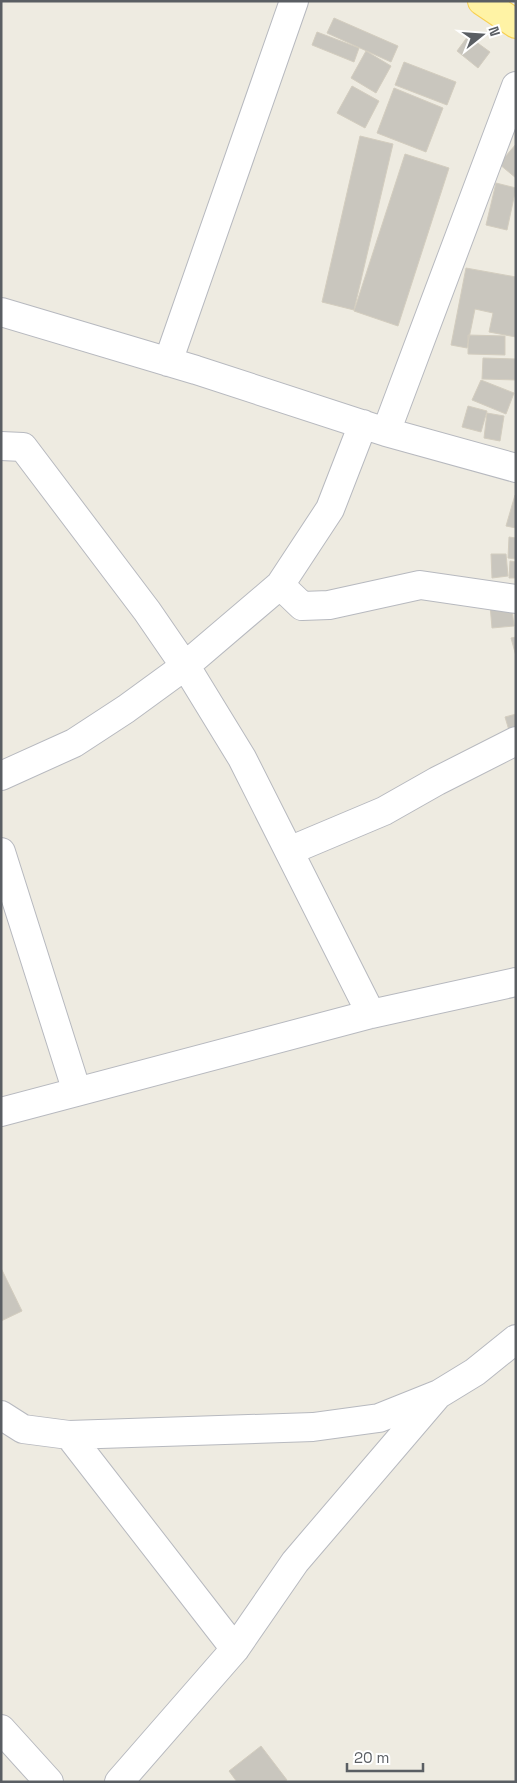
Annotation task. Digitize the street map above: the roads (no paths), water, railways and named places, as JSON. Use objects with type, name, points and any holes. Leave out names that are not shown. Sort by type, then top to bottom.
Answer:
[{"type":"main road","points":[[482,1],[516,24]]},
{"type":"street","points":[[168,362],[294,1]]},
{"type":"street","points":[[1,776],[74,743],[126,709],[185,666],[280,585],[330,509],[375,428],[516,86]]},
{"type":"street","points":[[1,312],[168,362],[375,428],[516,468]]},
{"type":"street","points":[[1,446],[23,447],[147,611],[185,666],[242,758],[371,1014]]},
{"type":"street","points":[[280,585],[302,606],[329,605],[420,585],[516,599]]},
{"type":"street","points":[[289,851],[384,811],[516,740]]},
{"type":"street","points":[[1,852],[77,1092]]},
{"type":"street","points":[[1,1112],[371,1014],[516,982]]},
{"type":"street","points":[[1,1415],[23,1429],[69,1435],[313,1427],[379,1418],[439,1394],[475,1372],[516,1339]]},
{"type":"street","points":[[119,1782],[236,1649],[295,1562],[439,1394]]},
{"type":"street","points":[[69,1435],[236,1649]]},
{"type":"street","points":[[1,1729],[49,1782]]}]
